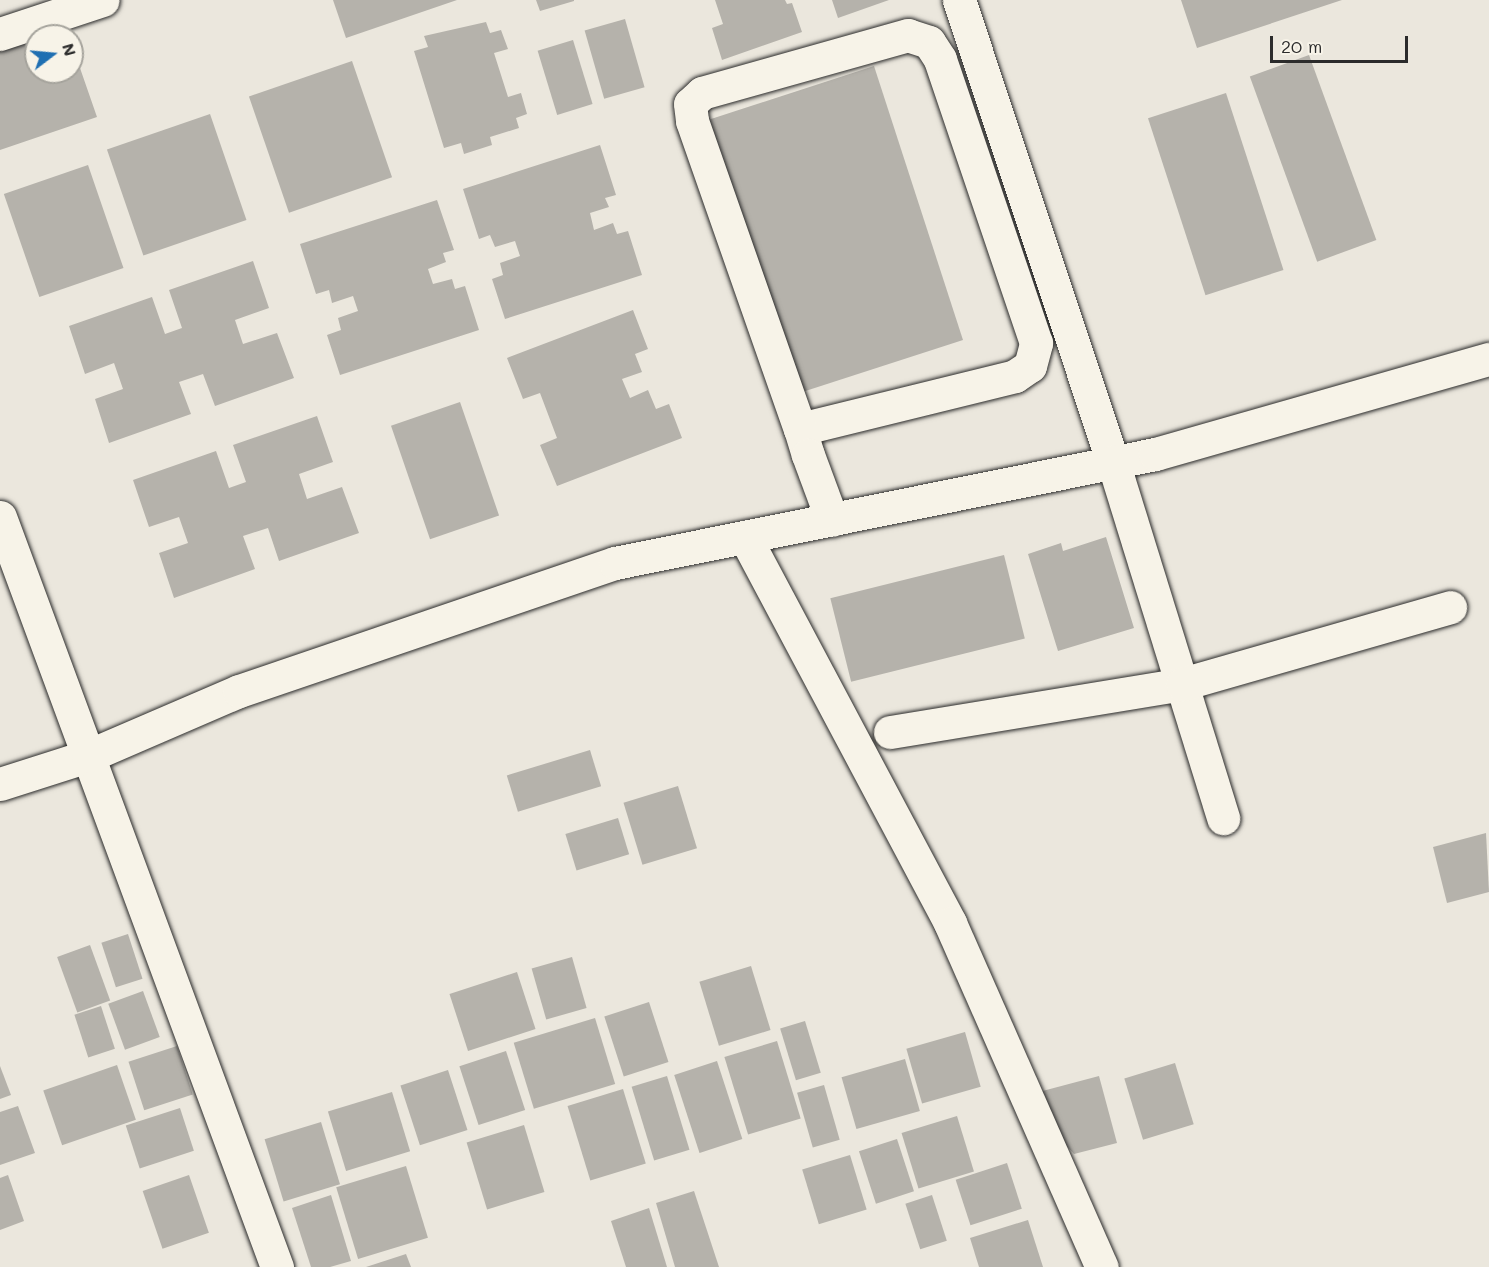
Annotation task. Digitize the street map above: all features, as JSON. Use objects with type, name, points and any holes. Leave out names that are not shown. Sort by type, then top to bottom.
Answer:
[{"type":"street","points":[[0,34],[48,9],[103,0]]},
{"type":"street","points":[[959,0],[1113,462],[1224,818]]},
{"type":"street","points":[[800,429],[1015,376],[1030,366],[1036,343],[940,59],[929,42],[908,35],[702,93],[690,104],[692,121],[800,429],[832,520]]},
{"type":"street","points":[[0,784],[88,756],[239,691],[615,563],[1155,454],[1489,359]]},
{"type":"street","points":[[0,517],[277,1267]]},
{"type":"street","points":[[745,537],[950,923],[1102,1267]]},
{"type":"street","points":[[890,732],[1182,684],[1450,607]]},
{"type":"building","points":[[333,0],[457,0],[346,38]]},
{"type":"building","points":[[536,0],[574,0],[574,1],[540,11]]},
{"type":"building","points":[[715,0],[785,0],[787,4],[792,3],[802,32],[722,60],[712,28],[723,24]]},
{"type":"building","points":[[832,0],[889,0],[838,18]]},
{"type":"building","points":[[1181,0],[1342,0],[1197,48]]},
{"type":"building","points":[[63,18],[65,24],[45,24]]},
{"type":"building","points":[[625,19],[645,87],[604,99],[585,31]]},
{"type":"building","points":[[486,22],[490,33],[501,30],[508,49],[494,53],[508,97],[521,93],[527,114],[516,118],[519,128],[490,137],[492,145],[464,154],[461,143],[444,148],[414,51],[428,47],[424,36]]},
{"type":"building","points":[[24,31],[24,84],[84,84],[84,80],[97,117],[0,150],[0,39]]},
{"type":"building","points":[[573,40],[593,104],[557,115],[538,51]]},
{"type":"building","points":[[1309,55],[1376,240],[1317,262],[1250,77]]},
{"type":"building","points":[[352,61],[392,177],[289,213],[249,96]]},
{"type":"building","points":[[874,66],[963,340],[798,393],[709,119]]},
{"type":"building","points":[[1226,93],[1283,270],[1205,295],[1148,118]]},
{"type":"building","points":[[210,114],[246,220],[143,255],[107,149]]},
{"type":"building","points":[[600,145],[616,195],[605,198],[609,207],[590,213],[594,230],[613,223],[617,234],[628,231],[642,275],[505,319],[492,279],[503,275],[500,263],[520,256],[515,241],[495,247],[490,235],[479,239],[463,189]]},
{"type":"building","points":[[88,165],[123,268],[39,297],[4,194]]},
{"type":"building","points":[[437,200],[454,250],[443,253],[446,262],[428,269],[433,284],[452,279],[455,289],[465,286],[479,330],[340,375],[327,335],[341,330],[338,318],[358,311],[353,296],[332,303],[329,290],[316,294],[300,244]]},
{"type":"building","points":[[253,261],[269,308],[235,320],[243,344],[277,333],[294,378],[215,406],[203,374],[179,382],[191,414],[109,443],[95,399],[123,389],[114,363],[85,374],[69,326],[152,297],[165,334],[182,328],[169,290]]},
{"type":"building","points":[[633,310],[648,349],[635,354],[642,372],[622,379],[630,398],[648,390],[656,409],[669,404],[682,438],[557,486],[540,445],[557,438],[540,393],[523,399],[507,358]]},
{"type":"building","points":[[460,402],[499,515],[430,539],[391,426]]},
{"type":"building","points":[[317,416],[333,462],[299,474],[307,499],[342,487],[359,533],[279,561],[268,528],[243,536],[255,569],[174,598],[159,553],[188,543],[179,517],[149,527],[133,480],[216,451],[229,488],[246,482],[233,445]]},
{"type":"building","points":[[1106,537],[1134,628],[1058,651],[1028,554],[1061,543],[1063,551]]},
{"type":"building","points":[[1004,555],[1025,638],[851,682],[830,598]]},
{"type":"building","points":[[590,750],[601,786],[518,812],[507,775]]},
{"type":"building","points":[[678,786],[697,848],[642,865],[623,803]]},
{"type":"building","points":[[618,818],[629,854],[577,870],[565,834]]},
{"type":"building","points":[[1486,833],[1489,892],[1447,903],[1433,847]]},
{"type":"building","points":[[128,934],[143,979],[116,987],[101,943]]},
{"type":"building","points":[[90,945],[110,1000],[77,1012],[57,957]]},
{"type":"building","points":[[572,957],[587,1008],[546,1020],[532,969]]},
{"type":"building","points":[[751,966],[771,1030],[719,1046],[699,982]]},
{"type":"building","points":[[517,972],[536,1029],[468,1051],[449,994]]},
{"type":"building","points":[[143,991],[160,1037],[125,1050],[108,1004]]},
{"type":"building","points":[[649,1002],[668,1062],[624,1076],[604,1017]]},
{"type":"building","points":[[101,1006],[115,1049],[88,1057],[74,1015]]},
{"type":"building","points":[[595,1018],[615,1084],[534,1109],[514,1043]]},
{"type":"building","points":[[805,1021],[821,1073],[796,1080],[780,1029]]},
{"type":"building","points":[[965,1032],[981,1087],[922,1104],[906,1049]]},
{"type":"building","points":[[777,1041],[801,1118],[748,1135],[724,1057]]},
{"type":"building","points":[[177,1046],[193,1095],[144,1110],[128,1062]]},
{"type":"building","points":[[506,1051],[525,1110],[479,1125],[459,1066]]},
{"type":"building","points":[[905,1059],[920,1111],[856,1129],[842,1077]]},
{"type":"building","points":[[717,1061],[742,1139],[700,1153],[674,1075]]},
{"type":"building","points":[[1175,1063],[1194,1124],[1143,1140],[1124,1078]]},
{"type":"building","points":[[117,1065],[136,1120],[62,1145],[43,1090]]},
{"type":"building","points":[[0,1066],[11,1095],[0,1099]]},
{"type":"building","points":[[448,1070],[467,1130],[420,1145],[400,1085]]},
{"type":"building","points":[[667,1076],[690,1150],[654,1160],[632,1087]]},
{"type":"building","points":[[1099,1076],[1117,1143],[1074,1154],[1041,1118],[1035,1093]]},
{"type":"building","points":[[824,1085],[840,1140],[813,1148],[797,1093]]},
{"type":"building","points":[[623,1089],[646,1164],[590,1181],[568,1106]]},
{"type":"building","points":[[392,1092],[410,1151],[346,1171],[328,1112]]},
{"type":"building","points":[[18,1106],[35,1153],[0,1165],[0,1112]]},
{"type":"building","points":[[180,1108],[194,1151],[140,1168],[126,1126]]},
{"type":"building","points":[[957,1116],[974,1171],[918,1188],[902,1133]]},
{"type":"building","points":[[321,1122],[340,1184],[284,1201],[265,1139]]},
{"type":"building","points":[[524,1125],[544,1192],[487,1209],[467,1143]]},
{"type":"building","points":[[897,1139],[914,1191],[876,1204],[859,1151]]},
{"type":"building","points":[[850,1155],[867,1210],[819,1224],[802,1170]]},
{"type":"building","points":[[1007,1163],[1022,1209],[970,1225],[956,1180]]},
{"type":"building","points":[[406,1166],[428,1238],[358,1259],[336,1187]]},
{"type":"building","points":[[8,1175],[24,1221],[0,1230],[0,1178]]},
{"type":"building","points":[[189,1175],[209,1233],[163,1249],[143,1191]]},
{"type":"building","points":[[694,1191],[719,1267],[675,1267],[656,1203]]},
{"type":"building","points":[[331,1195],[351,1261],[330,1267],[311,1267],[292,1208]]},
{"type":"building","points":[[932,1195],[947,1241],[920,1249],[905,1204]]},
{"type":"building","points":[[649,1208],[667,1267],[626,1267],[611,1221]]},
{"type":"building","points":[[1028,1220],[1043,1267],[979,1267],[970,1238]]},
{"type":"building","points":[[406,1254],[411,1267],[366,1267]]}]
